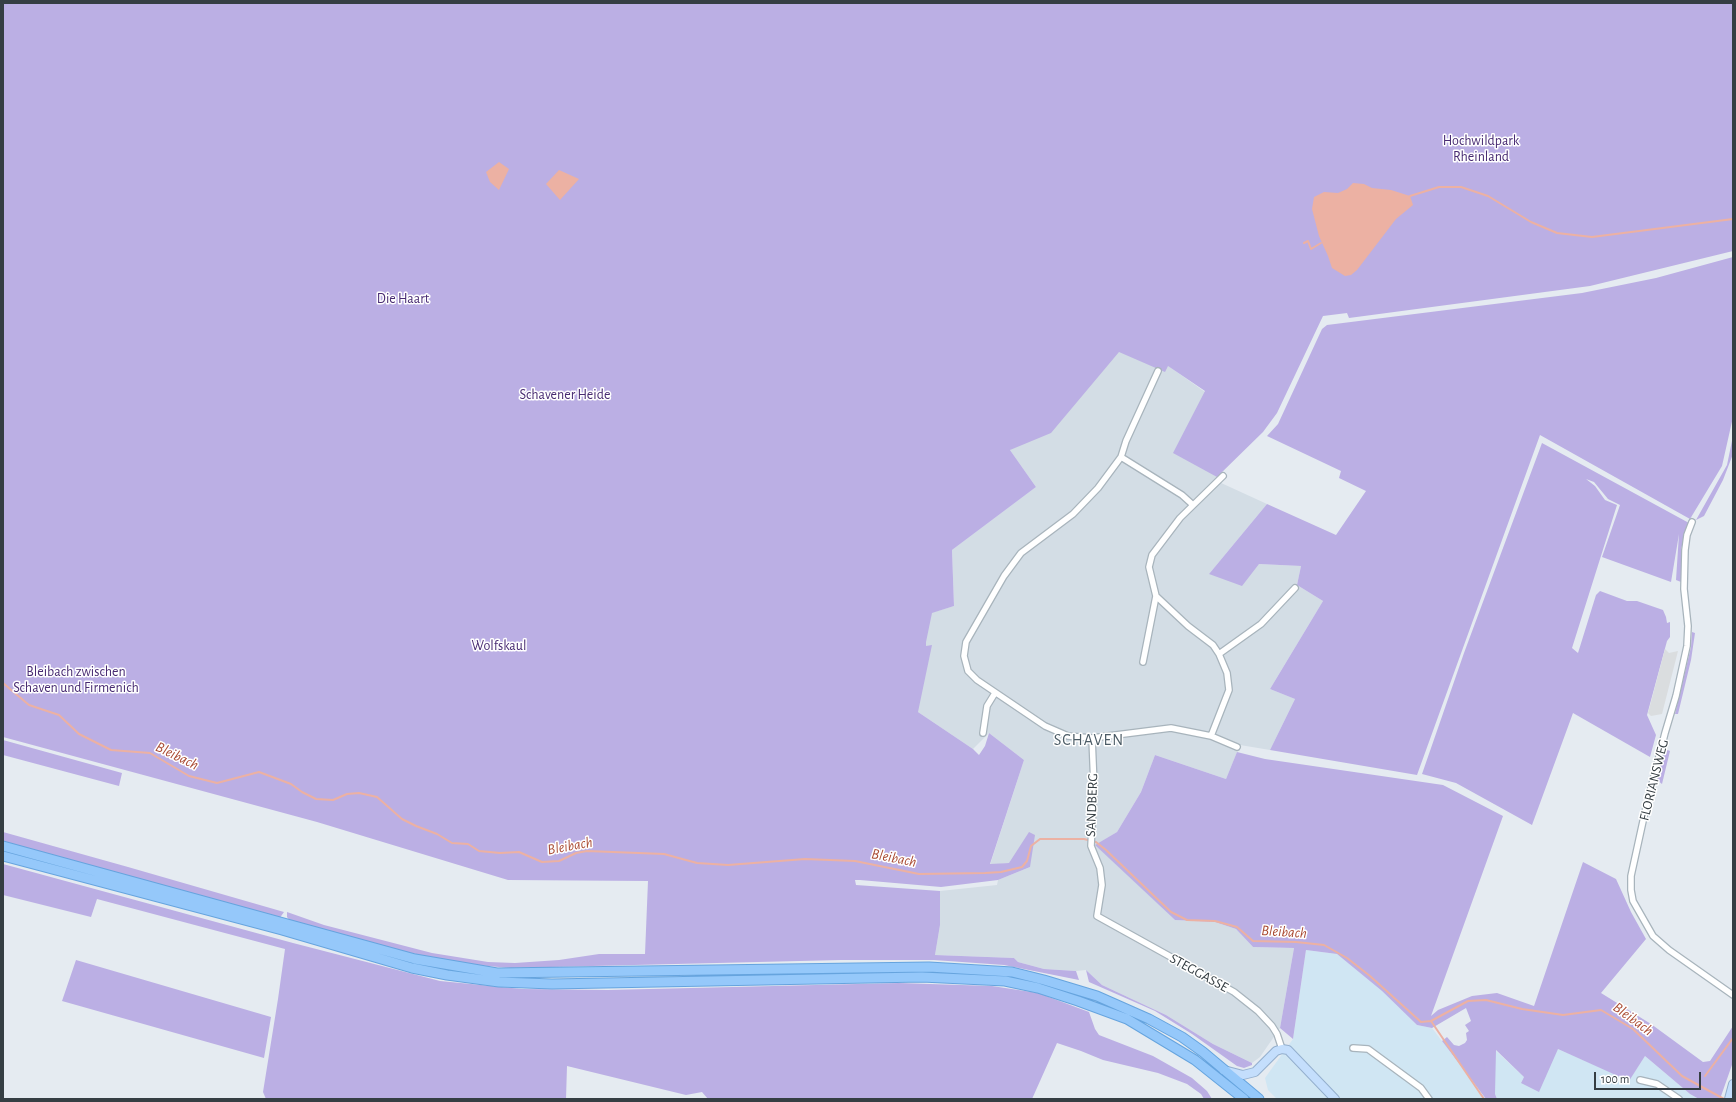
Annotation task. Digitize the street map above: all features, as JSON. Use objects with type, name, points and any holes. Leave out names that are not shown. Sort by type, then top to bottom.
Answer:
[{"type":"main road","points":[[3,846],[415,959],[497,973],[929,967],[1012,972],[1071,987],[1097,996],[1149,1019],[1182,1037],[1259,1099]]},
{"type":"main road","points":[[3,856],[282,930],[412,968],[447,975],[499,982],[552,984],[922,977],[1005,981],[1038,988],[1114,1014],[1150,1032],[1195,1060],[1244,1099]]},
{"type":"street","points":[[1158,371],[1126,441],[1121,457],[1098,488],[1073,514],[1021,553],[1004,576],[966,642],[964,656],[968,671],[977,680],[1045,726],[1068,736],[1092,738],[1171,728],[1211,736],[1237,747]]},
{"type":"street","points":[[1121,457],[1182,495],[1193,505]]},
{"type":"street","points":[[1211,736],[1229,690],[1227,673],[1219,654],[1213,645],[1188,626],[1156,596],[1150,579],[1149,567],[1152,555],[1180,518],[1223,476]]},
{"type":"street","name":"FLORIANSWEG","points":[[1692,522],[1687,535],[1685,550],[1684,589],[1688,626],[1687,646],[1676,696],[1645,812],[1631,876],[1631,890],[1633,901],[1653,936],[1669,950],[1733,996]]},
{"type":"street","points":[[1219,654],[1261,624],[1295,588]]},
{"type":"street","points":[[1142,662],[1156,596]]},
{"type":"street","points":[[983,733],[987,706],[995,693]]},
{"type":"street","name":"SANDBERG","points":[[1092,738],[1094,786],[1091,846],[1102,876],[1097,916]]},
{"type":"street","name":"STEGGASSE","points":[[1097,916],[1234,992],[1258,1011],[1272,1026],[1277,1034],[1282,1048]]},
{"type":"street","points":[[1224,1070],[1243,1075],[1255,1072],[1276,1051],[1282,1048],[1294,1054],[1335,1099]]},
{"type":"street","points":[[1353,1048],[1368,1049],[1421,1088],[1429,1099]]},
{"type":"street","points":[[1640,1080],[1657,1084],[1679,1099]]},
{"type":"street","points":[[1729,1097],[1733,1084]]},
{"type":"shaded area","points":[[499,162],[509,169],[499,190],[490,182],[486,172]]},
{"type":"shaded area","points":[[559,170],[579,179],[560,200],[546,184]]},
{"type":"shaded area","points":[[1353,183],[1364,184],[1372,188],[1391,190],[1410,196],[1413,205],[1396,219],[1357,270],[1351,275],[1345,276],[1332,268],[1319,236],[1312,209],[1314,197],[1324,192],[1338,193],[1347,189]]},
{"type":"shaded area","name":"SCHAVEN","points":[[1118,351],[1160,360],[1205,392],[1217,477],[1219,482],[1267,504],[1209,574],[1259,564],[1301,566],[1297,585],[1323,601],[1270,689],[1295,699],[1270,750],[1240,745],[1226,779],[1155,755],[1141,792],[1117,832],[1096,845],[1175,920],[1215,922],[1236,929],[1253,947],[1294,948],[1280,1028],[1260,1057],[1252,1063],[1213,1044],[1166,1015],[1102,985],[1086,970],[1076,971],[1044,969],[1018,962],[1014,958],[935,955],[940,925],[940,891],[997,885],[998,880],[1030,867],[1009,863],[990,865],[1024,760],[989,733],[973,749],[918,712],[892,706],[910,619],[954,606],[952,550],[1036,487],[1010,450]]},
{"type":"shaded area","points":[[1665,649],[1669,653],[1678,651],[1662,714],[1651,716],[1648,713]]},
{"type":"shaded area","points":[[1306,950],[1337,954],[1382,991],[1417,1025],[1432,1028],[1486,1099],[1277,1099],[1268,1090],[1265,1078],[1293,1039]]},
{"type":"shaded area","points":[[1558,1049],[1629,1080],[1645,1056],[1690,1094],[1699,1099],[1497,1099],[1495,1094],[1495,1050],[1524,1077],[1521,1083]]},
{"type":"green space","name":"Schavener Heide","points":[[3,3],[1733,3],[1733,251],[1590,286],[1349,318],[1347,313],[1323,316],[1277,413],[1263,432],[1217,477],[1173,453],[1205,391],[1168,366],[1165,372],[1119,352],[1051,433],[1010,450],[1036,487],[952,550],[954,606],[932,613],[926,646],[932,645],[918,712],[973,749],[979,755],[985,746],[989,733],[1024,760],[990,864],[1009,863],[1029,832],[1035,835],[1030,867],[998,880],[941,887],[855,880],[856,885],[940,891],[940,925],[935,955],[1014,958],[1018,962],[1044,969],[1076,971],[1079,980],[1004,965],[934,960],[841,960],[510,968],[476,965],[442,960],[394,949],[290,921],[287,917],[287,912],[324,925],[432,953],[488,962],[515,963],[559,960],[599,954],[645,954],[648,881],[508,880],[317,822],[3,737]]},
{"type":"green space","points":[[1733,257],[1733,417],[1722,466],[1690,519],[1540,435],[1417,775],[1270,750],[1295,699],[1270,689],[1323,601],[1297,585],[1301,566],[1259,564],[1242,586],[1209,574],[1267,504],[1336,535],[1366,491],[1339,478],[1341,471],[1267,436],[1278,424],[1322,329],[1327,325],[1582,293],[1656,278]]},
{"type":"green space","points":[[1733,436],[1733,454],[1723,480],[1704,516],[1696,520],[1727,465]]},
{"type":"green space","points":[[1542,443],[1689,523],[1681,549],[1681,582],[1676,580],[1679,534],[1671,582],[1602,557],[1620,505],[1608,499],[1594,482],[1586,479],[1595,486],[1605,500],[1617,505],[1572,648],[1578,653],[1596,595],[1600,591],[1627,601],[1637,601],[1663,610],[1667,623],[1670,622],[1670,637],[1667,641],[1647,715],[1656,735],[1650,757],[1573,713],[1532,825],[1456,783],[1422,774],[1464,653]]},
{"type":"green space","points":[[1692,632],[1695,633],[1691,660],[1678,714],[1675,714],[1691,647]]},
{"type":"green space","points":[[3,740],[122,773],[119,786],[3,755]]},
{"type":"green space","points":[[1665,749],[1670,751],[1662,784],[1657,780]]},
{"type":"green space","points":[[1237,752],[1265,759],[1443,785],[1503,816],[1431,1016],[1438,1010],[1472,996],[1497,993],[1534,1006],[1583,862],[1616,879],[1631,912],[1646,939],[1601,993],[1651,1024],[1703,1062],[1710,1061],[1733,1026],[1733,1062],[1720,1099],[1699,1099],[1690,1094],[1645,1056],[1629,1081],[1558,1049],[1539,1092],[1521,1083],[1524,1077],[1496,1050],[1495,1094],[1497,1099],[1486,1099],[1442,1041],[1447,1037],[1454,1045],[1459,1046],[1465,1043],[1467,1040],[1466,1033],[1469,1031],[1465,1025],[1471,1021],[1466,1008],[1432,1028],[1417,1025],[1382,991],[1337,954],[1306,950],[1293,1039],[1280,1028],[1294,948],[1253,947],[1236,929],[1215,922],[1175,920],[1095,845],[1117,832],[1141,792],[1155,755],[1226,779]]},
{"type":"green space","points":[[3,832],[284,912],[279,919],[3,841]]},
{"type":"green space","points":[[3,864],[293,943],[440,981],[522,989],[608,990],[899,983],[992,986],[1038,993],[1089,1012],[1095,1029],[1099,1035],[1153,1056],[1192,1078],[1207,1091],[1212,1099],[1204,1099],[1201,1094],[1187,1084],[1158,1073],[1103,1060],[1057,1043],[1032,1099],[708,1099],[702,1092],[686,1095],[567,1066],[566,1099],[266,1099],[263,1092],[285,949],[97,899],[91,917],[3,895]]},
{"type":"green space","points":[[76,960],[271,1017],[264,1058],[62,1001]]},
{"type":"green space","points":[[1086,970],[1102,985],[1166,1015],[1213,1044],[1252,1063],[1252,1065],[1244,1068],[1237,1066],[1192,1034],[1155,1011],[1089,982]]},
{"type":"waterway","points":[[1410,196],[1439,187],[1461,187],[1488,196],[1531,222],[1557,233],[1592,237],[1733,219]]},
{"type":"waterway","points":[[1304,243],[1308,241],[1311,249],[1321,243]]},
{"type":"waterway","name":"Bleibach","points":[[3,683],[29,705],[59,715],[79,734],[111,750],[150,753],[189,776],[217,783],[259,772],[291,784],[302,792],[316,799],[333,800],[347,794],[359,793],[377,797],[402,819],[437,834],[452,843],[468,844],[479,851],[500,853],[519,852],[542,862],[559,861],[576,853],[587,851],[664,854],[697,863],[728,865],[805,859],[855,861],[919,874],[985,873],[1001,872],[1022,867],[1027,861],[1031,846],[1040,839],[1084,839],[1096,842],[1106,850],[1171,912],[1187,920],[1215,921],[1237,927],[1253,941],[1296,942],[1324,945],[1347,958],[1370,976],[1421,1022],[1431,1021],[1468,1001],[1486,1000],[1522,1009],[1563,1015],[1601,1010],[1633,1029],[1682,1076],[1724,1099]]},
{"type":"waterway","points":[[1431,1021],[1484,1099]]},
{"type":"waterway","points":[[1705,1076],[1733,1038]]},
{"type":"district","name":"SCHAVEN","points":[[1089,740]]},
{"type":"park label","name":"Hochwildpark Rheinland","points":[[1481,150]]},
{"type":"park label","name":"Die Haart","points":[[403,299]]},
{"type":"park label","name":"Wolfskaul","points":[[499,646]]},
{"type":"park label","name":"Bleibach zwischen Schaven und Firmenich","points":[[76,680]]}]
